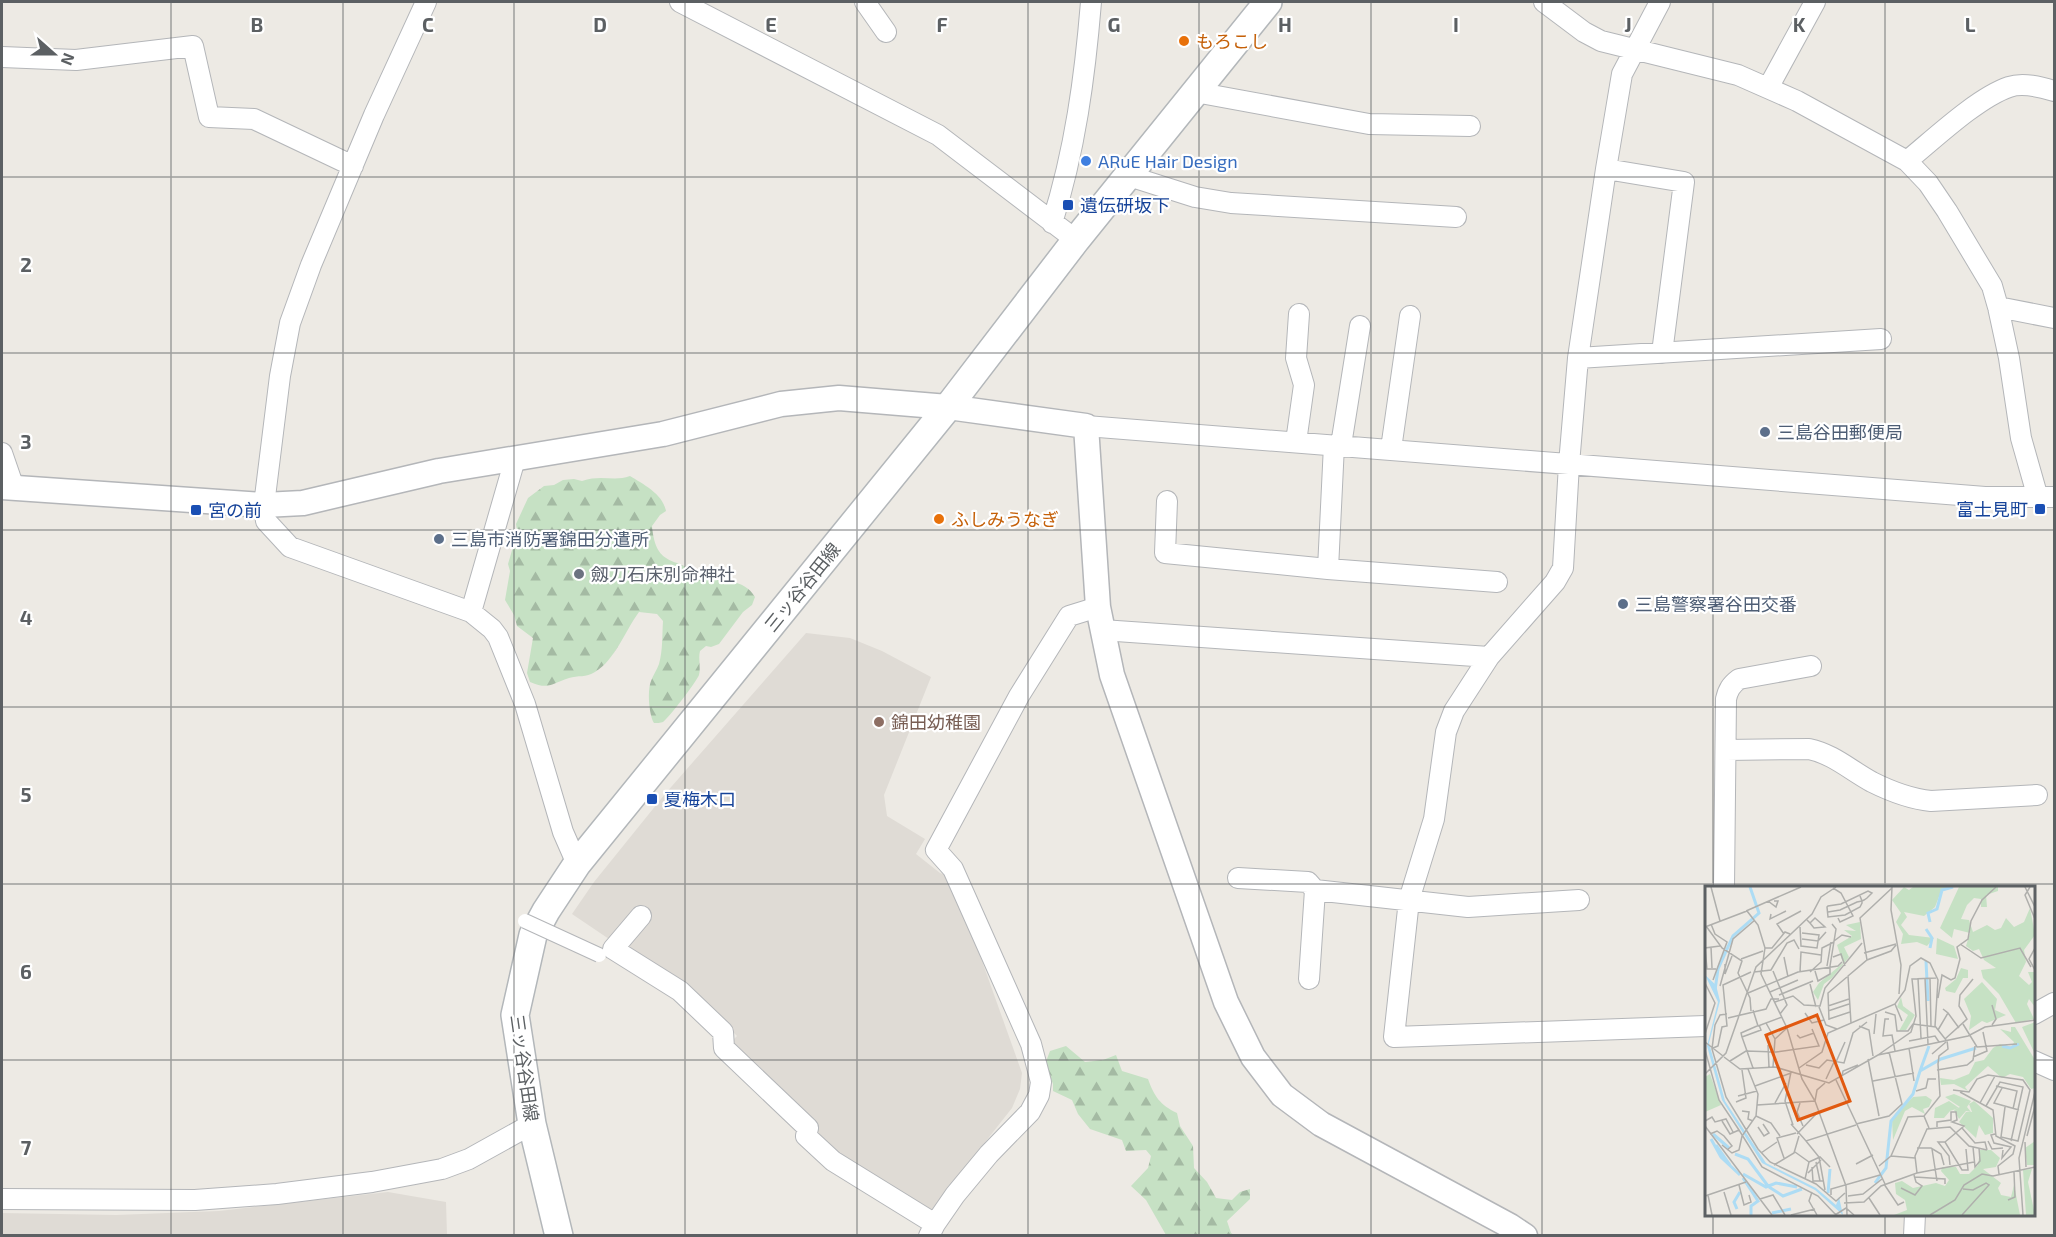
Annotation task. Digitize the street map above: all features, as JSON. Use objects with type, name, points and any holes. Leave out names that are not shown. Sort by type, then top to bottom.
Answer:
[{"type":"main road","name":"三ッ谷谷田線","points":[[559,1236],[532,1124],[515,1015],[533,935],[546,911],[577,864],[948,407],[1076,240],[1268,2]]},
{"type":"street","points":[[426,2],[374,115],[311,265],[290,323],[280,376],[264,505],[266,520],[290,547],[471,612],[492,629],[498,637],[525,704],[563,832],[577,864]]},
{"type":"street","points":[[680,2],[938,135],[1076,240]]},
{"type":"street","points":[[865,2],[886,32]]},
{"type":"street","points":[[1053,223],[1074,137],[1082,89],[1091,2]]},
{"type":"street","points":[[2,453],[8,487],[264,505],[303,503],[439,471],[663,434],[781,404],[839,398],[948,407],[1086,426],[1985,497],[2046,498],[2020,429],[2016,395],[1992,286],[1928,183],[1907,161],[1863,135],[1738,75],[1601,41],[1584,32],[1544,2]]},
{"type":"street","points":[[1660,2],[1622,74],[1578,358],[1563,568],[1555,582],[1489,657],[1454,711],[1446,732],[1434,819],[1409,900],[1394,1037],[1705,1026]]},
{"type":"street","points":[[1768,88],[1815,2]]},
{"type":"street","points":[[2,57],[76,60],[193,46],[209,117],[254,119],[353,166]]},
{"type":"street","points":[[1907,161],[1991,96],[2011,86],[2032,86],[2055,91]]},
{"type":"street","points":[[1196,92],[1369,124],[1470,126]]},
{"type":"street","points":[[1606,169],[1684,182],[1662,353]]},
{"type":"street","points":[[1129,176],[1195,197],[1231,203],[1456,217]]},
{"type":"street","points":[[1998,306],[2055,318]]},
{"type":"street","points":[[1296,442],[1304,385],[1296,358],[1299,314]]},
{"type":"street","points":[[1391,449],[1410,316]]},
{"type":"street","points":[[1328,569],[1337,445],[1360,326]]},
{"type":"street","points":[[1578,358],[1881,339]]},
{"type":"street","points":[[1086,426],[1100,618],[1112,675],[1226,1002],[1252,1057],[1282,1095],[1321,1124],[1525,1236]]},
{"type":"street","points":[[471,612],[515,459]]},
{"type":"street","points":[[1167,501],[1165,553],[1497,582]]},
{"type":"street","points":[[641,916],[613,949],[680,991],[723,1032],[724,1048],[808,1128],[806,1136],[833,1161],[932,1230],[955,1195],[989,1154],[1030,1112],[1039,1095],[1041,1082],[1031,1044],[953,868],[936,850],[1019,696],[1069,616],[1489,657]]},
{"type":"street","points":[[1724,886],[1726,699],[1731,685],[1739,679],[1811,666]]},
{"type":"street","points":[[1726,750],[1809,749],[1843,763],[1872,782],[1917,799],[1931,801],[2037,795]]},
{"type":"street","points":[[1238,878],[1308,882],[1315,890],[1468,907],[1579,900]]},
{"type":"street","points":[[1309,979],[1315,890]]},
{"type":"street","points":[[525,921],[599,955]]},
{"type":"street","points":[[2035,1013],[2055,1003]]},
{"type":"street","points":[[2035,1061],[2055,1070]]},
{"type":"street","points":[[2,1198],[195,1200],[278,1194],[382,1180],[442,1169],[469,1159],[532,1124]]},
{"type":"street","points":[[1914,1236],[1915,1216]]},
{"type":"shaded area","points":[[806,633],[850,638],[882,651],[931,677],[884,795],[887,816],[925,839],[916,854],[940,873],[952,877],[1022,1073],[1020,1089],[1012,1108],[930,1212],[839,1157],[814,1134],[819,1128],[729,1044],[737,1036],[690,989],[572,914],[594,882],[665,794]]},
{"type":"shaded area","points":[[388,1192],[446,1202],[447,1235],[2,1235],[2,1213],[116,1215],[219,1211]]},
{"type":"green space","points":[[630,476],[652,490],[664,505],[666,511],[652,526],[654,540],[663,556],[684,566],[701,578],[724,580],[745,586],[755,597],[752,605],[743,612],[719,644],[706,646],[700,651],[700,672],[697,679],[670,714],[660,723],[654,723],[652,719],[649,697],[650,685],[659,664],[662,648],[663,621],[657,614],[639,612],[614,653],[595,672],[541,686],[530,682],[527,673],[533,638],[517,626],[514,615],[505,600],[510,571],[508,564],[513,547],[519,542],[516,524],[528,498],[544,486],[554,485],[563,480],[582,481]]},
{"type":"green space","points":[[1066,1046],[1085,1062],[1103,1060],[1116,1055],[1122,1071],[1148,1079],[1158,1099],[1177,1113],[1180,1126],[1193,1146],[1194,1168],[1207,1182],[1216,1198],[1232,1200],[1240,1192],[1250,1189],[1250,1199],[1227,1221],[1234,1235],[1166,1235],[1146,1200],[1131,1186],[1148,1168],[1151,1156],[1146,1150],[1126,1151],[1122,1140],[1090,1129],[1078,1114],[1072,1100],[1053,1091],[1053,1084],[1045,1064],[1050,1051]]},
{"type":"place","name":"もろこし","points":[[1184,41]]},
{"type":"place","name":"ARuE Hair Design","points":[[1086,161]]},
{"type":"place","name":"遺伝研坂下","points":[[1068,205]]},
{"type":"place","name":"三島谷田郵便局","points":[[1765,432]]},
{"type":"place","name":"富士見町","points":[[2040,509]]},
{"type":"place","name":"宮の前","points":[[196,510]]},
{"type":"place","name":"ふしみうなぎ","points":[[939,519]]},
{"type":"place","name":"三島市消防署錦田分遣所","points":[[439,539]]},
{"type":"place","name":"劔刀石床別命神社","points":[[579,574]]},
{"type":"place","name":"三島警察署谷田交番","points":[[1623,604]]},
{"type":"place","name":"錦田幼稚園","points":[[879,722]]},
{"type":"place","name":"夏梅木口","points":[[652,799]]}]
